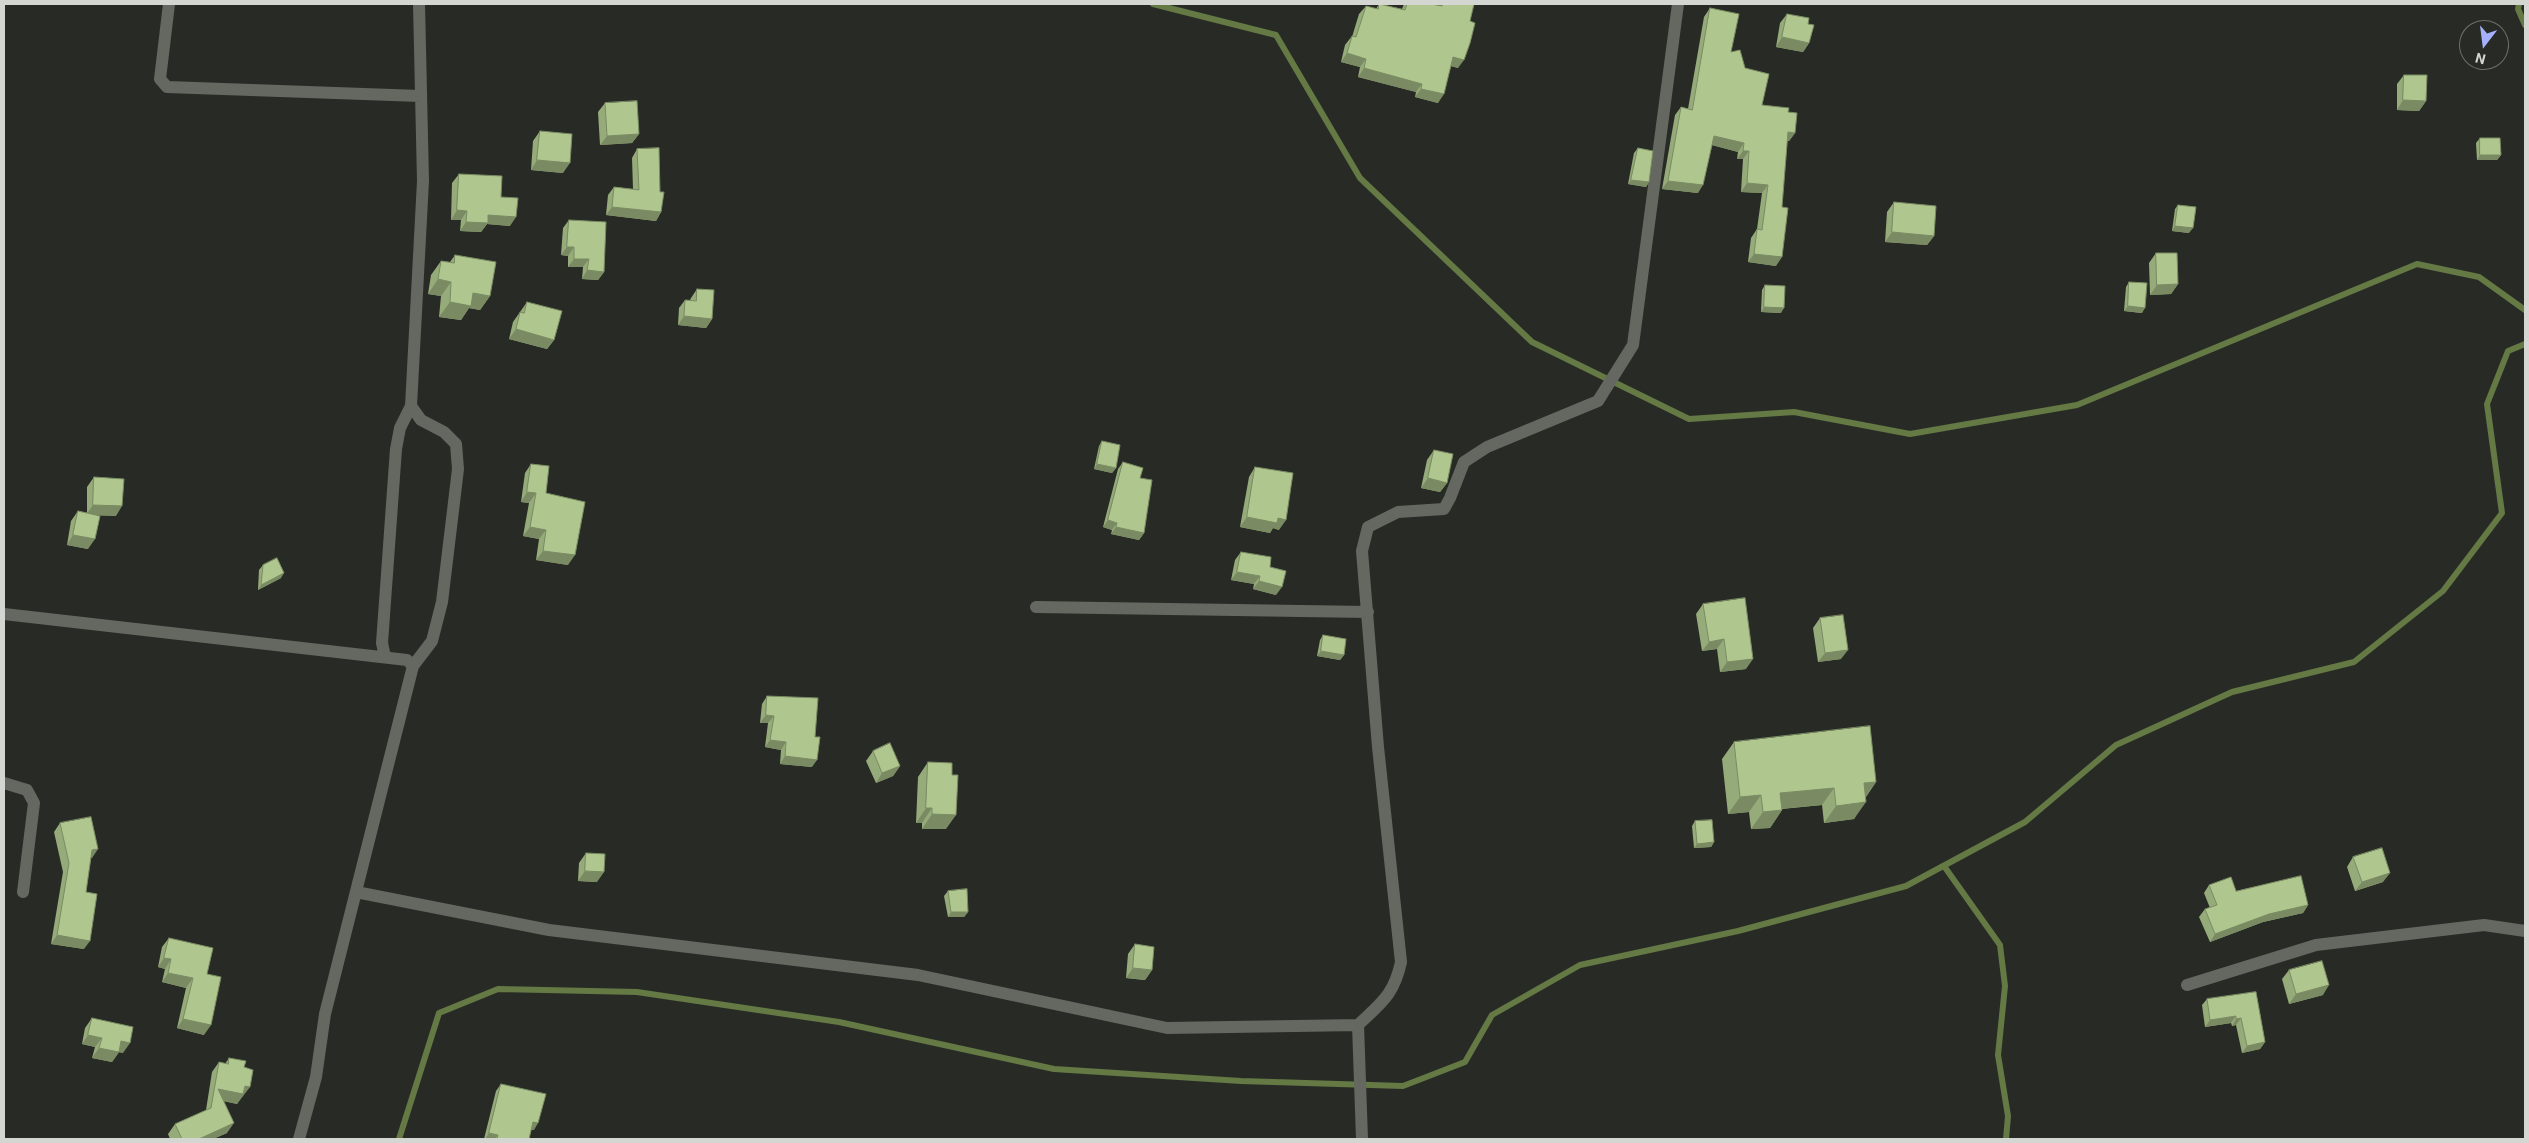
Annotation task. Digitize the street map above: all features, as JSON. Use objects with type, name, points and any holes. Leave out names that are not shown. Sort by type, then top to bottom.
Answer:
[{"type":"street","points":[[170,4],[160,79],[167,87],[420,96]]},
{"type":"street","points":[[385,657],[382,643],[396,449],[400,428],[411,406],[423,181],[419,4]]},
{"type":"street","points":[[356,892],[549,930],[918,975],[1167,1028],[1358,1025],[1382,1002],[1397,984],[1401,962],[1378,747],[1362,551],[1368,527],[1398,512],[1444,509],[1464,462],[1487,447],[1598,401],[1633,345],[1678,4]]},
{"type":"street","points":[[299,1139],[316,1077],[325,1014],[414,666],[432,641],[442,602],[458,469],[456,444],[444,432],[421,420],[411,406]]},
{"type":"street","points":[[1036,607],[1368,612]]},
{"type":"street","points":[[4,614],[385,657],[407,660],[414,666]]},
{"type":"street","points":[[4,783],[27,790],[34,803],[23,892]]},
{"type":"street","points":[[2187,986],[2316,945],[2484,925],[2525,931]]},
{"type":"street","points":[[1358,1025],[1363,1122],[1362,1139]]},
{"type":"building","points":[[1379,4],[1405,10],[1407,4],[1442,6],[1443,4],[1474,4],[1470,21],[1475,23],[1470,43],[1464,60],[1453,57],[1444,94],[1421,89],[1422,84],[1364,68],[1366,59],[1347,53],[1352,36],[1356,37],[1366,6],[1378,9]]},
{"type":"building","points":[[1710,8],[1739,14],[1731,52],[1740,50],[1745,68],[1769,74],[1762,105],[1789,108],[1788,112],[1797,113],[1795,133],[1788,132],[1782,207],[1788,208],[1782,257],[1754,254],[1757,229],[1762,230],[1768,185],[1747,183],[1749,151],[1743,151],[1744,143],[1714,136],[1703,185],[1668,181],[1681,107],[1692,110]]},
{"type":"building","points":[[1787,14],[1809,18],[1808,24],[1814,25],[1809,43],[1782,37]]},
{"type":"building","points":[[2404,75],[2427,75],[2426,101],[2403,100]]},
{"type":"building","points":[[637,101],[639,134],[607,136],[605,103]]},
{"type":"building","points":[[540,131],[572,134],[570,163],[537,160]]},
{"type":"building","points":[[2480,138],[2500,138],[2501,155],[2480,155]]},
{"type":"building","points":[[659,148],[660,192],[664,192],[661,212],[612,207],[614,187],[639,190],[637,149]]},
{"type":"building","points":[[1638,148],[1653,151],[1649,182],[1631,180]]},
{"type":"building","points":[[459,174],[502,176],[501,197],[518,198],[516,217],[488,215],[488,223],[466,222],[467,211],[457,210]]},
{"type":"building","points":[[1894,202],[1936,206],[1934,236],[1892,232]]},
{"type":"building","points":[[2178,205],[2196,207],[2193,228],[2175,226]]},
{"type":"building","points":[[569,220],[606,222],[604,272],[587,270],[589,259],[574,259],[574,247],[567,247]]},
{"type":"building","points":[[2156,253],[2177,253],[2178,284],[2157,285]]},
{"type":"building","points":[[455,255],[496,262],[490,296],[473,293],[471,306],[450,302],[451,282],[438,279],[441,261],[454,263]]},
{"type":"building","points":[[2129,282],[2147,283],[2145,308],[2128,306]]},
{"type":"building","points":[[1765,285],[1785,286],[1784,308],[1764,307]]},
{"type":"building","points":[[697,289],[714,290],[712,319],[684,316],[685,300],[696,301]]},
{"type":"building","points":[[527,302],[562,311],[554,340],[516,329],[520,312],[524,313]]},
{"type":"building","points":[[1102,441],[1120,445],[1116,468],[1097,464]]},
{"type":"building","points":[[1434,450],[1453,454],[1447,483],[1428,478]]},
{"type":"building","points":[[1123,462],[1143,468],[1140,478],[1152,480],[1144,533],[1116,527],[1117,523],[1108,520]]},
{"type":"building","points":[[531,464],[549,466],[546,493],[585,502],[575,555],[543,551],[546,530],[530,527],[536,493],[527,492]]},
{"type":"building","points":[[1255,467],[1293,473],[1286,520],[1278,518],[1277,523],[1247,517]]},
{"type":"building","points":[[94,477],[124,479],[122,506],[93,505]]},
{"type":"building","points":[[78,511],[100,516],[95,539],[73,535]]},
{"type":"building","points":[[1241,552],[1271,557],[1270,567],[1286,571],[1282,587],[1259,581],[1260,576],[1237,572]]},
{"type":"building","points":[[277,558],[284,573],[261,585],[263,565]]},
{"type":"building","points":[[1745,598],[1753,659],[1727,662],[1724,639],[1709,642],[1703,604]]},
{"type":"building","points":[[1843,615],[1848,650],[1825,653],[1820,618]]},
{"type":"building","points":[[1323,635],[1346,639],[1344,655],[1321,651]]},
{"type":"building","points":[[767,696],[818,698],[815,737],[820,737],[817,760],[785,756],[786,742],[770,740],[774,716],[766,715]]},
{"type":"building","points":[[1870,726],[1876,782],[1864,783],[1866,802],[1836,806],[1834,788],[1780,793],[1782,810],[1763,812],[1761,795],[1740,797],[1734,742]]},
{"type":"building","points":[[890,743],[900,766],[882,773],[873,751]]},
{"type":"building","points":[[928,762],[952,763],[952,775],[958,775],[956,815],[932,814],[932,808],[926,808]]},
{"type":"building","points":[[91,817],[98,849],[92,850],[86,892],[97,894],[90,941],[57,935],[69,863],[60,823]]},
{"type":"building","points":[[1712,820],[1714,842],[1697,844],[1695,821]]},
{"type":"building","points":[[2382,848],[2390,873],[2362,882],[2353,857]]},
{"type":"building","points":[[586,853],[605,854],[604,872],[585,871]]},
{"type":"building","points":[[2301,876],[2308,905],[2269,914],[2215,934],[2205,909],[2217,905],[2209,885],[2231,877],[2236,891]]},
{"type":"building","points":[[967,889],[968,912],[951,912],[948,891]]},
{"type":"building","points":[[169,938],[213,948],[207,974],[221,977],[211,1025],[183,1019],[193,978],[168,973],[171,959],[164,958]]},
{"type":"building","points":[[1135,944],[1154,947],[1152,970],[1133,968]]},
{"type":"building","points":[[2322,961],[2329,985],[2296,994],[2289,970]]},
{"type":"building","points":[[2256,992],[2265,1042],[2247,1046],[2241,1018],[2236,1019],[2236,1016],[2210,1020],[2207,999]]},
{"type":"building","points":[[92,1018],[133,1027],[130,1043],[121,1041],[119,1052],[99,1048],[102,1038],[88,1035]]},
{"type":"building","points":[[229,1058],[246,1061],[244,1067],[253,1070],[250,1087],[245,1086],[243,1094],[218,1089],[234,1123],[199,1139],[182,1139],[175,1124],[211,1108],[219,1062],[228,1064]]},
{"type":"building","points":[[501,1084],[546,1094],[538,1123],[533,1122],[529,1139],[497,1139],[498,1135],[489,1133]]},
{"type":"waterway","points":[[1153,4],[1276,35],[1360,178],[1532,342],[1689,419],[1794,412],[1910,434],[2077,405],[2417,264],[2479,277],[2525,310]]},
{"type":"waterway","points":[[2519,4],[2518,9],[2525,25]]},
{"type":"waterway","points":[[399,1139],[439,1013],[498,989],[637,992],[839,1022],[1054,1069],[1241,1081],[1403,1086],[1465,1062],[1492,1015],[1580,965],[1738,931],[1906,886],[2025,822],[2116,745],[2232,692],[2354,662],[2443,591],[2502,513],[2487,404],[2508,351],[2525,344]]},
{"type":"waterway","points":[[1944,866],[2000,945],[2005,986],[1998,1055],[2008,1116],[2006,1139]]}]
